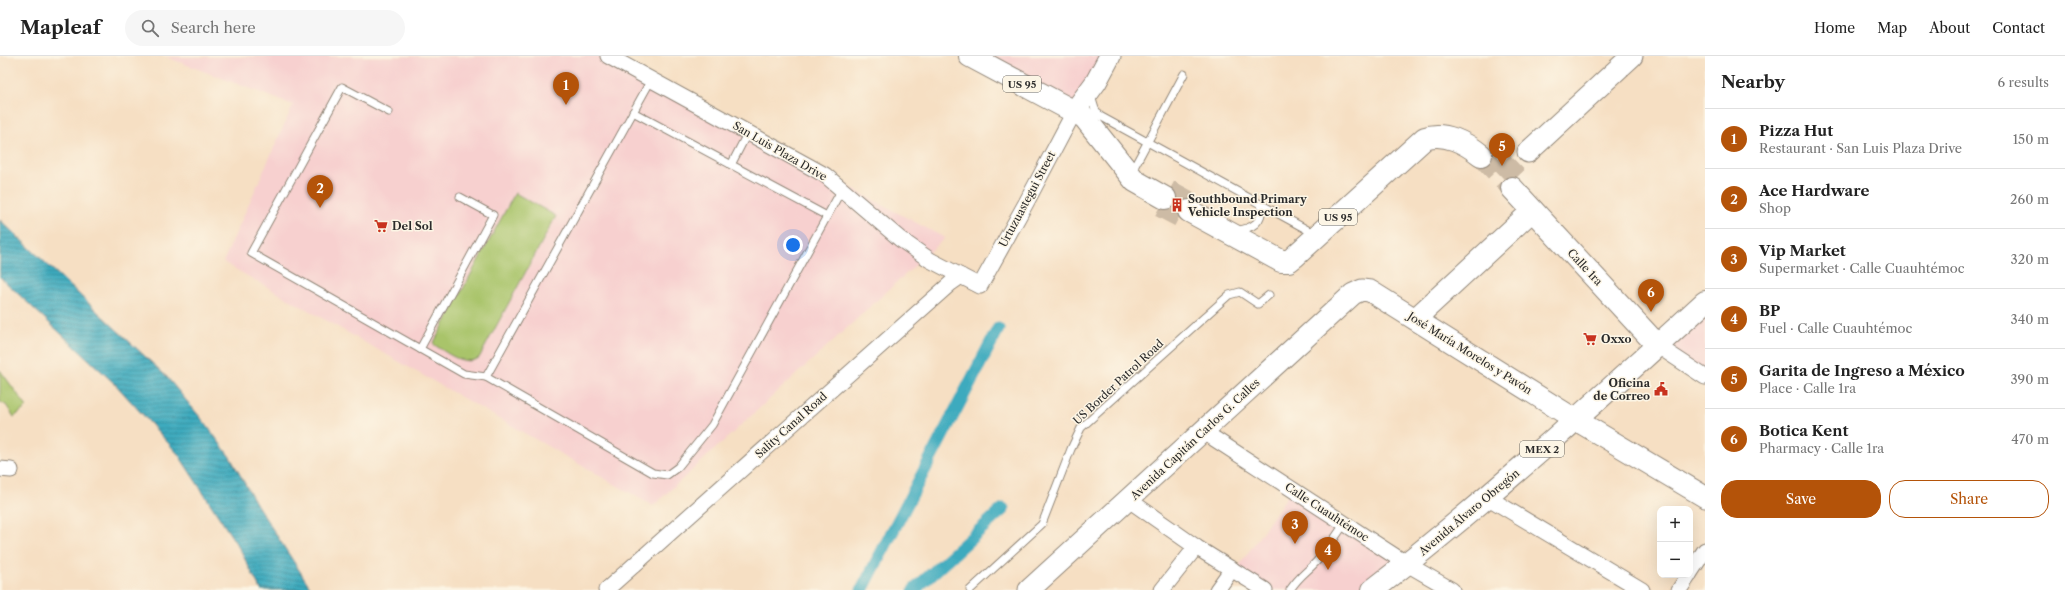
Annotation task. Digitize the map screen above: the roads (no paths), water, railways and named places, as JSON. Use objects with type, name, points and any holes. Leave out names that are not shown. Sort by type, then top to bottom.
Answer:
[{"type":"highway","name":"US 95","points":[[970,56],[1080,116],[1138,183],[1165,198]]},
{"type":"highway","name":"US 95","points":[[1189,211],[1281,262],[1286,262],[1425,138],[1432,135],[1455,139],[1481,155]]},
{"type":"highway","name":"Calle 1ra","points":[[1512,188],[1658,346]]},
{"type":"highway","name":"Avenida Álvaro Obregón","points":[[1373,590],[1407,564],[1576,420],[1705,302]]},
{"type":"street","name":"San Luis Plaza Drive","points":[[608,56],[825,175],[900,239],[930,260],[961,276]]},
{"type":"street","name":"Urtuzuastegui Street","points":[[1080,116],[1088,78],[1100,56]]},
{"type":"street","name":"Urtuzuastegui Street","points":[[961,276],[980,286],[1026,203],[1080,116],[1090,89],[1110,56]]},
{"type":"street","points":[[1528,152],[1632,56]]},
{"type":"street","points":[[1415,319],[1533,210]]},
{"type":"street","name":"Sality Canal Road","points":[[606,590],[951,283],[961,276]]},
{"type":"street","name":"José María Morelos y Pavón","points":[[1362,290],[1370,291],[1576,420],[1705,497]]},
{"type":"street","name":"Avenida Capitán Carlos G. Calles","points":[[1029,590],[1204,432],[1353,294],[1362,290]]},
{"type":"street","points":[[1658,346],[1705,377]]},
{"type":"street","name":"Calle Cuauhtémoc","points":[[1204,432],[1407,564],[1452,590]]},
{"type":"street","points":[[1487,497],[1642,590]]},
{"type":"street","points":[[1129,500],[1196,547],[1265,590]]},
{"type":"street","points":[[1162,590],[1196,547]]},
{"type":"street","points":[[1693,568],[1705,550]]},
{"type":"street","points":[[1217,590],[1232,569]]},
{"type":"street","points":[[1679,590],[1686,578]]},
{"type":"lane","points":[[1130,174],[1184,74]]},
{"type":"lane","points":[[486,377],[651,80]]},
{"type":"lane","points":[[389,112],[342,86],[251,253],[464,374],[486,377],[653,473],[667,475],[678,467],[712,425],[842,189]]},
{"type":"lane","points":[[1090,89],[1092,104],[1100,116],[1317,235]]},
{"type":"lane","points":[[633,112],[827,216]]},
{"type":"lane","points":[[731,164],[748,132]]},
{"type":"lane","points":[[420,348],[493,215],[460,197]]},
{"type":"lane","points":[[1229,233],[1254,226],[1258,222],[1262,212],[1261,204]]},
{"type":"lane","name":"US Border Patrol Road","points":[[970,590],[1042,524],[1071,449],[1082,428],[1229,295],[1240,292],[1258,304],[1269,295]]},
{"type":"lane","points":[[1290,590],[1297,578],[1316,562],[1328,548],[1345,523]]},
{"type":"water","points":[[0,220],[166,376],[205,423],[230,457],[257,505],[312,590],[261,590],[239,548],[178,454],[116,385],[0,277]]},
{"type":"waterway","points":[[862,590],[998,329]]},
{"type":"waterway","points":[[914,590],[1003,509]]},
{"type":"tunnel","points":[[1502,177],[1528,152]]},
{"type":"tunnel","points":[[1481,155],[1512,188]]},
{"type":"tunnel","points":[[1169,191],[1193,204]]},
{"type":"tunnel","points":[[1160,206],[1185,219]]},
{"type":"place","name":"Pizza Hut","points":[[566,105]]},
{"type":"place","name":"Garita de Ingreso a México","points":[[1502,166]]},
{"type":"place","name":"Southbound Primary Vehicle Inspection","points":[[1177,205]]},
{"type":"place","name":"Ace Hardware","points":[[320,208]]},
{"type":"place","name":"Del Sol","points":[[381,226]]},
{"type":"place","name":"Botica Kent","points":[[1651,312]]},
{"type":"place","name":"Oxxo","points":[[1590,339]]},
{"type":"place","name":"Oficina de Correo","points":[[1661,389]]},
{"type":"place","name":"Vip Market","points":[[1295,544]]},
{"type":"place","name":"BP","points":[[1328,570]]}]
